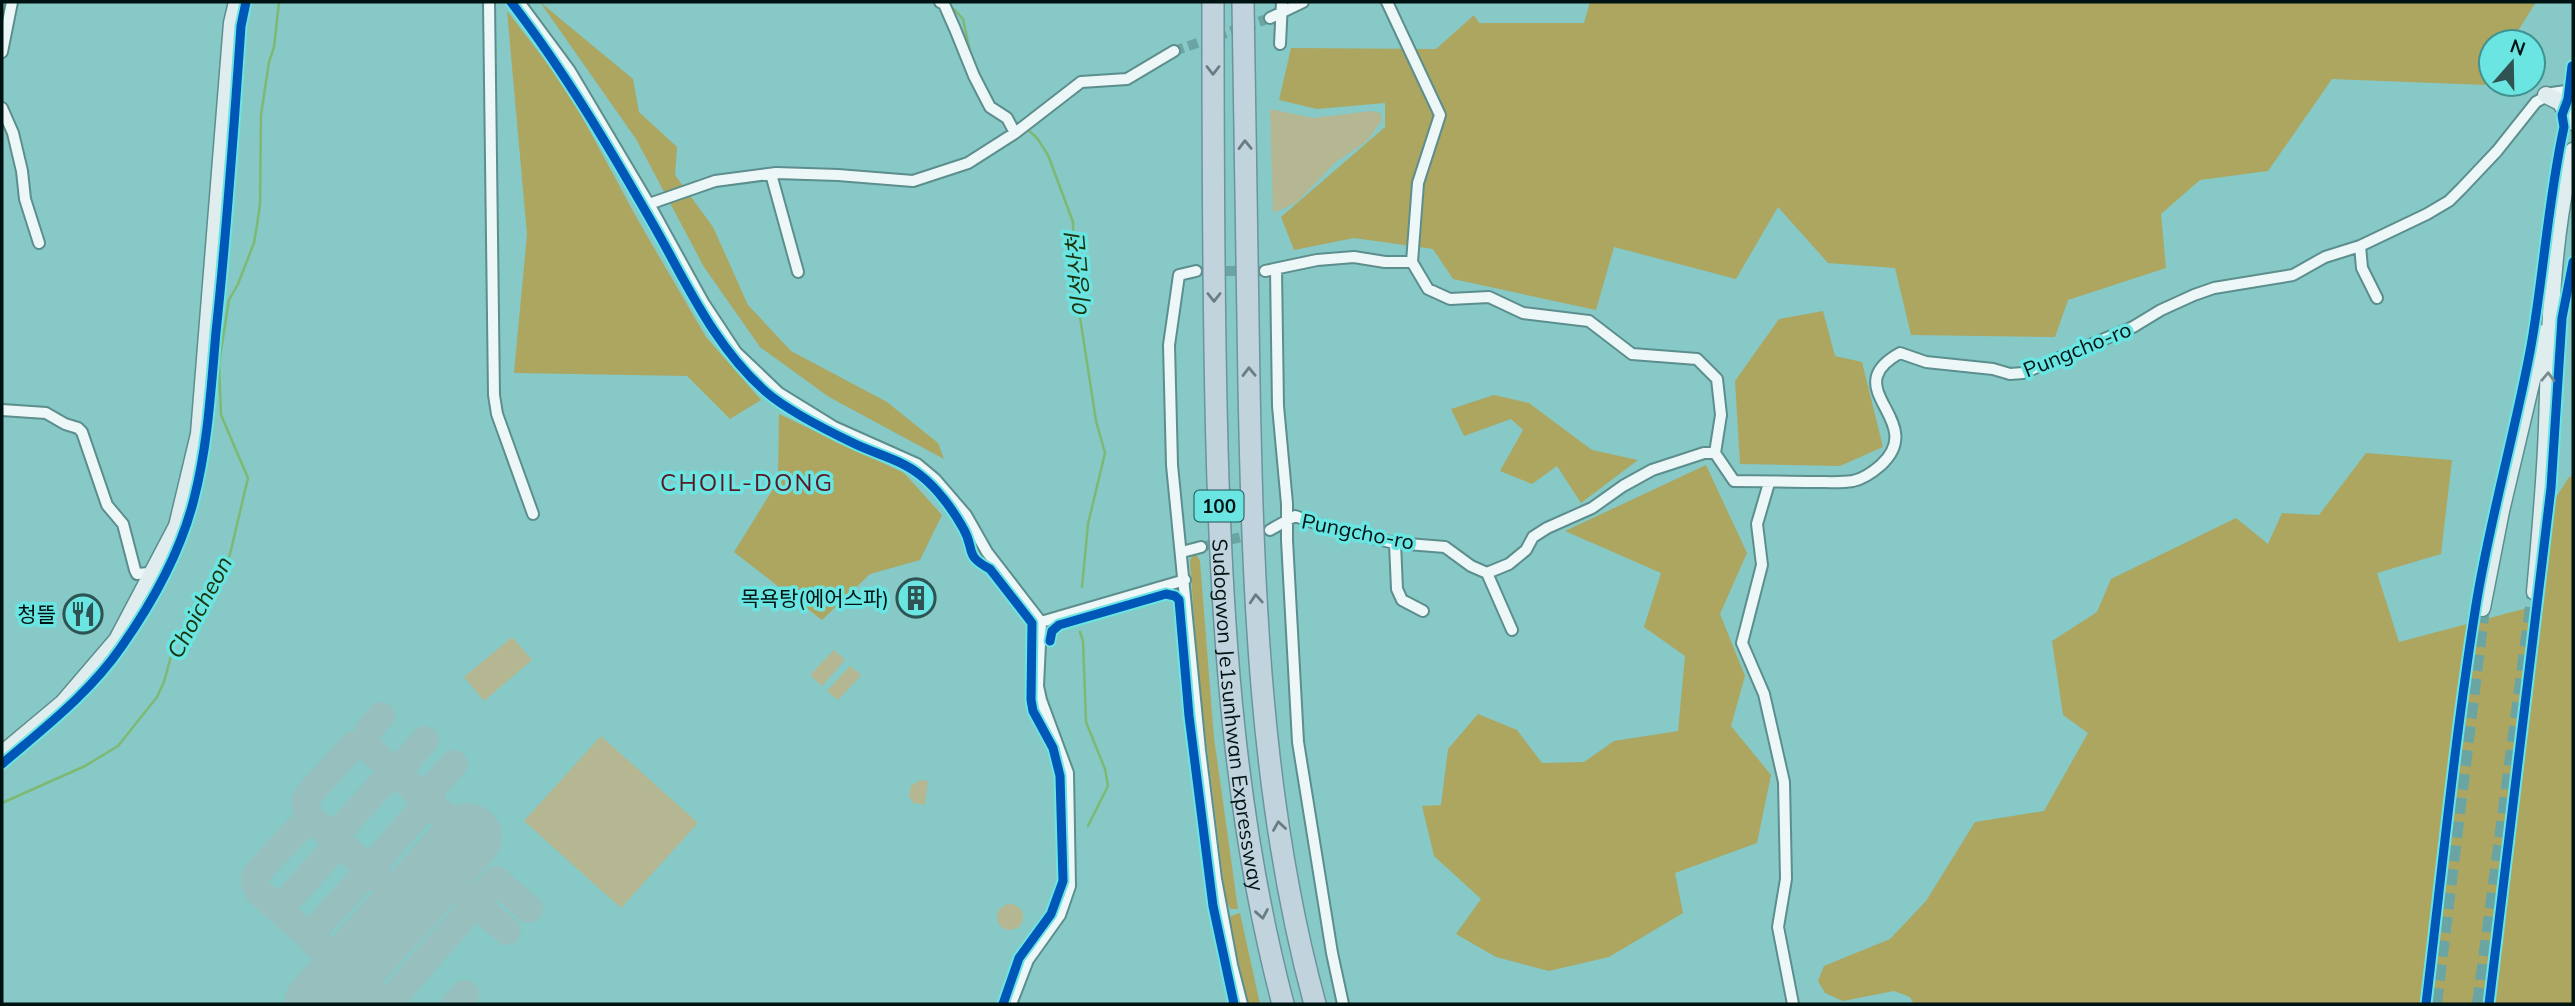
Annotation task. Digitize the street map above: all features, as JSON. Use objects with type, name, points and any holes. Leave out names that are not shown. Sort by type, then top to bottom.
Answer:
[{"type":"highway","name":"Sudogwon Je1sunhwan Expressway","points":[[1213,2],[1214,339],[1226,666],[1240,788],[1269,952],[1283,1004]]},
{"type":"highway","name":"Sudogwon Je1sunhwan Expressway","points":[[1243,2],[1252,539],[1259,651],[1273,787],[1298,941],[1315,1004]]},
{"type":"street","points":[[2,52],[12,2]]},
{"type":"street","points":[[2,754],[63,703],[117,640],[177,526],[199,434],[232,23],[237,2]]},
{"type":"street","points":[[489,2],[494,395],[497,414],[533,514]]},
{"type":"street","points":[[519,2],[570,71],[649,204],[703,302],[736,352],[779,393],[834,427],[917,464],[934,479],[967,515],[988,552],[1041,622],[1038,686],[1068,773],[1071,822],[1070,886],[1060,915],[1028,960],[1010,1004]]},
{"type":"street","points":[[940,2],[956,29],[974,76],[990,107],[1007,118],[1015,134]]},
{"type":"street","points":[[1270,18],[1282,7],[1303,2]]},
{"type":"street","points":[[1387,2],[1440,115],[1418,183],[1412,262],[1427,289],[1450,299],[1489,297],[1523,313],[1590,321],[1632,354],[1697,359],[1717,379],[1721,415],[1715,453],[1704,453],[1658,467],[1592,508],[1547,528],[1533,537],[1526,550],[1509,564],[1487,573],[1512,630]]},
{"type":"street","points":[[1280,44],[1282,7]]},
{"type":"street","points":[[649,204],[715,181],[771,174],[838,175],[913,181],[968,163],[1015,134],[1080,82],[1127,79],[1174,51]]},
{"type":"street","points":[[2547,95],[2573,90]]},
{"type":"street","points":[[2547,96],[2560,102],[2573,122]]},
{"type":"street","name":"Pungcho-ro","points":[[1715,453],[1734,481],[1852,481],[1864,477],[1888,458],[1895,436],[1894,425],[1877,388],[1876,378],[1881,368],[1900,353],[1926,362],[1993,369],[2010,374],[2023,373],[2133,327],[2194,295],[2214,288],[2293,275],[2325,257],[2360,246],[2449,201],[2497,151],[2531,106],[2542,98]]},
{"type":"street","points":[[2,107],[13,134],[22,171],[25,199],[39,243]]},
{"type":"street","points":[[2482,608],[2501,511],[2550,303],[2573,151]]},
{"type":"street","points":[[771,174],[798,272]]},
{"type":"street","points":[[2360,246],[2362,268],[2377,298]]},
{"type":"street","points":[[1343,1004],[1332,953],[1298,742],[1287,521],[1270,271],[1317,260],[1354,257],[1385,262],[1412,262]]},
{"type":"street","points":[[1196,271],[1179,275],[1177,282],[1169,345],[1171,465],[1216,879],[1242,1004]]},
{"type":"street","points":[[2535,592],[2544,495],[2550,303]]},
{"type":"street","points":[[2,410],[46,413],[82,432],[107,505],[122,524],[137,574],[144,574],[155,568]]},
{"type":"street","points":[[1769,483],[1757,524],[1762,565],[1742,643],[1764,694],[1784,782],[1786,879],[1778,927],[1793,1004]]},
{"type":"street","name":"Pungcho-ro","points":[[1269,530],[1295,516],[1335,530],[1395,543],[1445,547],[1471,566],[1487,573]]},
{"type":"street","points":[[1395,543],[1397,589],[1402,600],[1423,611]]},
{"type":"street","points":[[1182,552],[1200,547]]},
{"type":"street","points":[[1041,622],[1185,580]]},
{"type":"green space","points":[[1270,109],[1313,118],[1371,111],[1380,113],[1382,120],[1367,141],[1336,162],[1296,203],[1273,213]]},
{"type":"green space","points":[[512,637],[532,660],[484,701],[464,677]]},
{"type":"green space","points":[[834,650],[845,660],[822,686],[810,675]]},
{"type":"green space","points":[[850,666],[861,675],[838,700],[827,691]]},
{"type":"green space","points":[[601,736],[698,823],[621,908],[524,821]]},
{"type":"green space","points":[[921,780],[928,781],[925,805],[914,803],[909,797],[911,785]]},
{"type":"green space","points":[[1010,904],[1019,908],[1023,917],[1019,926],[1010,930],[1001,926],[997,917],[1001,908]]},
{"type":"shaded area","points":[[540,2],[633,79],[639,112],[677,147],[675,175],[713,227],[748,305],[791,351],[887,402],[938,443],[944,459],[829,397],[760,347],[704,267],[636,139]]},
{"type":"shaded area","points":[[1590,2],[2536,2],[2520,28],[2477,28],[2477,85],[2332,79],[2268,171],[2200,180],[2161,214],[2166,268],[2068,300],[2055,337],[1911,335],[1895,268],[1828,263],[1778,207],[1736,279],[1614,247],[1596,310],[1453,279],[1433,249],[1354,238],[1294,250],[1281,217],[1385,127],[1385,103],[1317,109],[1279,100],[1291,48],[1436,49],[1474,15],[1479,23],[1584,23]]},
{"type":"shaded area","points":[[507,11],[567,89],[639,222],[706,337],[761,400],[730,419],[687,376],[514,373],[527,234]]},
{"type":"shaded area","points":[[1823,311],[1835,356],[1862,362],[1883,447],[1840,466],[1740,464],[1735,381],[1779,319]]},
{"type":"shaded area","points":[[1494,395],[1529,403],[1592,450],[1638,460],[1581,503],[1557,466],[1532,484],[1500,471],[1523,430],[1511,419],[1464,436],[1451,409]]},
{"type":"shaded area","points":[[779,414],[904,473],[942,515],[920,560],[870,574],[822,620],[734,552],[778,481]]},
{"type":"shaded area","points":[[2366,453],[2452,460],[2441,554],[2377,573],[2399,642],[2531,607],[2544,590],[2555,499],[2569,477],[2573,476],[2573,1004],[1914,1004],[1910,997],[1894,991],[1843,1001],[1825,993],[1818,981],[1824,966],[1890,939],[1926,901],[1975,822],[2044,811],[2088,733],[2063,715],[2052,641],[2097,612],[2111,579],[2236,518],[2268,544],[2282,513],[2319,515]]},
{"type":"shaded area","points":[[1706,465],[1747,553],[1720,614],[1745,676],[1731,726],[1771,775],[1757,843],[1675,873],[1683,913],[1609,957],[1549,971],[1496,957],[1456,934],[1481,899],[1434,856],[1422,806],[1441,805],[1448,749],[1478,714],[1517,730],[1542,763],[1584,762],[1614,741],[1678,731],[1685,656],[1644,627],[1661,573],[1565,531]]},
{"type":"shaded area","points":[[1195,552],[1200,561],[1214,738],[1238,909],[1231,909],[1226,902],[1198,674],[1190,560]]},
{"type":"shaded area","points":[[1240,913],[1260,1004],[1248,1004],[1229,921],[1231,916]]},
{"type":"waterway","name":"Choicheon","points":[[2,803],[85,766],[118,746],[157,697],[174,645],[197,605],[224,568],[230,554],[248,478],[221,415],[219,363],[229,300],[254,243],[257,225],[260,204],[261,115],[274,47],[279,2]]},
{"type":"waterway","name":"이성산천","points":[[948,3],[963,19],[970,52]]},
{"type":"waterway","name":"이성산천","points":[[1026,128],[1037,138],[1048,155],[1073,222],[1074,278],[1096,421],[1105,453],[1088,524],[1082,587]]},
{"type":"waterway","name":"이성산천","points":[[1080,632],[1083,641],[1086,722],[1105,769],[1108,786],[1088,826]]},
{"type":"taxiway","points":[[366,746],[368,733],[381,716]]},
{"type":"taxiway","points":[[341,845],[341,829],[386,779],[393,776],[402,778],[404,764],[425,740]]},
{"type":"taxiway","points":[[408,904],[309,816],[305,801],[310,793],[354,745],[366,746],[468,837]]},
{"type":"taxiway","points":[[432,805],[432,788],[454,764]]},
{"type":"taxiway","points":[[315,943],[318,926],[363,877],[378,877],[374,868],[376,862],[421,810],[436,808]]},
{"type":"taxiway","points":[[318,824],[303,824],[258,872],[256,886],[258,891],[385,1004]]},
{"type":"taxiway","points":[[286,916],[285,903],[331,852],[347,850]]},
{"type":"taxiway","points":[[437,871],[507,931]]},
{"type":"taxiway","points":[[393,1004],[397,993],[496,880],[529,909]]},
{"type":"taxiway","points":[[456,1004],[465,994]]},
{"type":"runway","points":[[318,1004],[468,837]]},
{"type":"tunnel","points":[[1174,51],[1270,18]]},
{"type":"tunnel","points":[[1196,271],[1265,271]]},
{"type":"tunnel","points":[[1201,547],[1257,533]]},
{"type":"tunnel","points":[[2480,1004],[2535,592]]},
{"type":"tunnel","points":[[2434,1004],[2482,608]]},
{"type":"cycle path","points":[[2,764],[66,709],[109,663],[155,594],[188,518],[199,479],[208,416],[227,217],[241,26],[246,2]]},
{"type":"cycle path","points":[[511,2],[586,111],[703,314],[731,355],[766,392],[785,406],[861,447],[912,469],[926,480],[959,521],[973,556],[990,569],[1032,623],[1031,700],[1033,711],[1053,748],[1060,776],[1063,881],[1051,914],[1019,958],[1003,1004]]},
{"type":"cycle path","points":[[2426,1004],[2468,655],[2488,540],[2531,346],[2564,127],[2562,115],[2568,99],[2572,66]]},
{"type":"cycle path","points":[[2489,1004],[2551,488],[2562,318],[2573,262]]},
{"type":"cycle path","points":[[1050,641],[1052,631],[1059,625],[1166,594],[1179,600],[1189,716],[1213,906],[1234,1004]]},
{"type":"place","name":"목욕탕(에어스파)","points":[[916,598]]},
{"type":"place","name":"청뜰","points":[[83,614]]},
{"type":"district","name":"CHOIL-DONG","points":[[747,482]]}]
